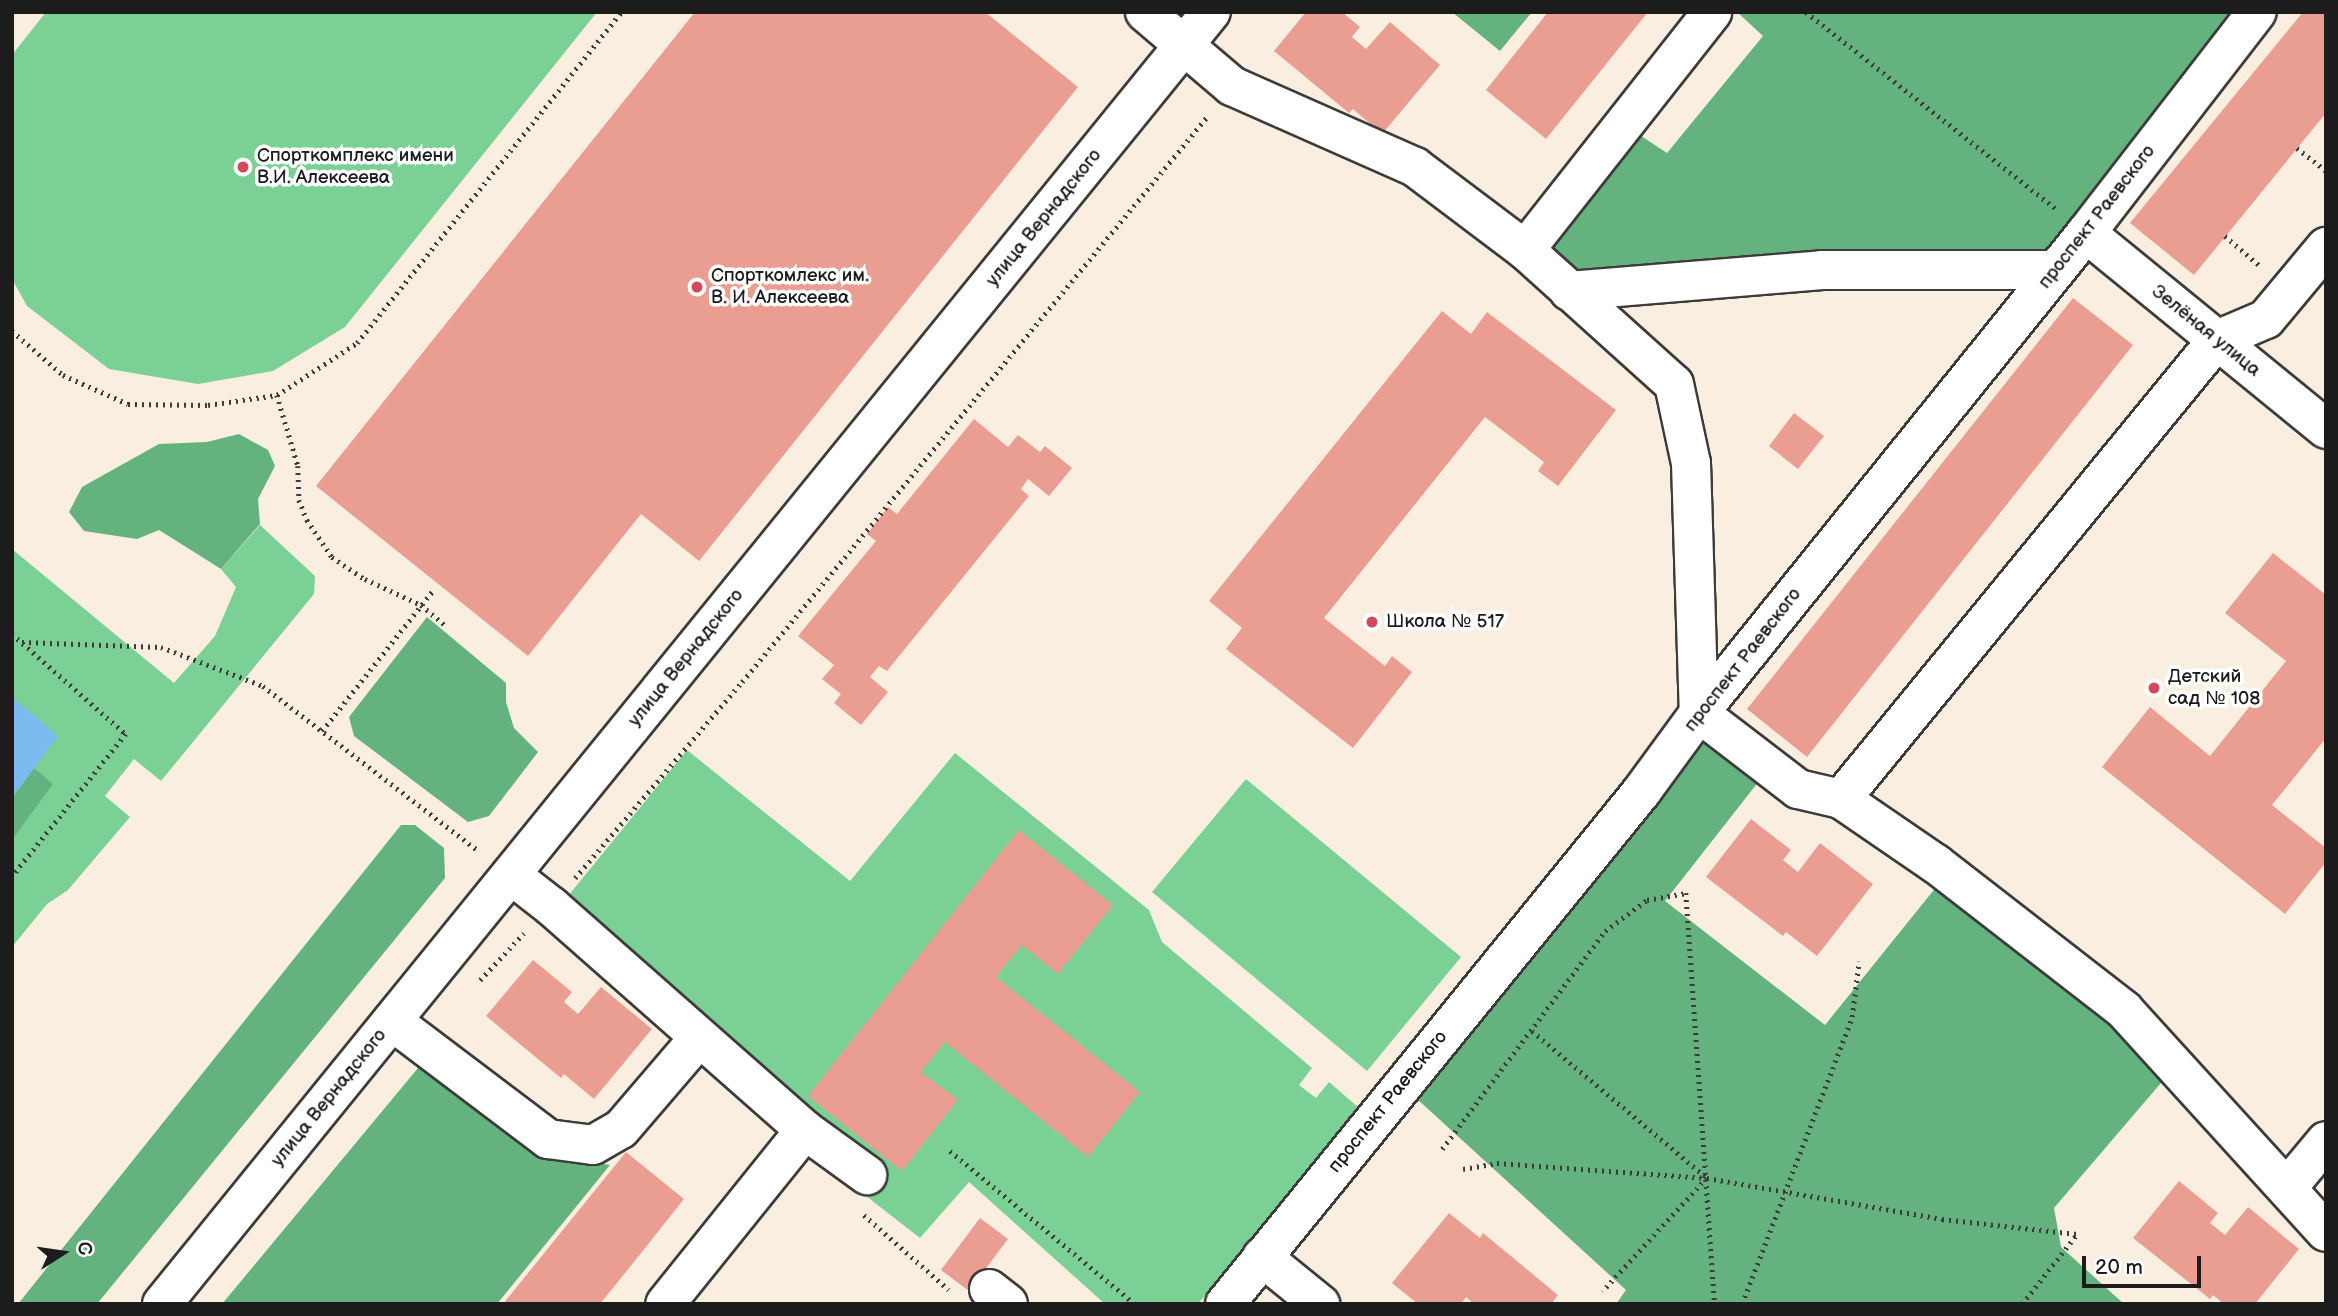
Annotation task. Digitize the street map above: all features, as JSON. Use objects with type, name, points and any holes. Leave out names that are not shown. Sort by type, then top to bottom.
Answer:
[{"type":"street","points":[[1145,12],[1232,86],[1415,167],[1525,250],[1674,384],[1691,463],[1699,713],[1798,789],[1841,799],[1936,864],[2124,1010],[2326,1232]]},
{"type":"street","name":"улица Вернадского","points":[[163,1304],[1210,12]]},
{"type":"street","points":[[1525,250],[1712,12]]},
{"type":"street","name":"проспект Раевского","points":[[1224,1304],[1642,791],[1699,713],[2086,233],[2257,12]]},
{"type":"street","name":"Зелёная улица","points":[[2086,233],[2326,429]]},
{"type":"street","points":[[1841,799],[2217,340],[2266,319],[2326,247]]},
{"type":"street","points":[[1569,292],[1822,270],[2055,270]]},
{"type":"street","points":[[511,874],[805,1129],[867,1175]]},
{"type":"street","points":[[392,1021],[548,1139],[593,1146],[621,1129],[699,1038]]},
{"type":"street","points":[[665,1304],[805,1129]]},
{"type":"street","points":[[2287,1188],[2326,1141]]},
{"type":"street","points":[[1262,1257],[1320,1304]]},
{"type":"path","points":[[12,331],[63,375],[128,404],[208,405],[277,395],[357,343],[621,12]]},
{"type":"path","points":[[1806,12],[2086,233]]},
{"type":"path","points":[[476,984],[551,906],[742,682],[1232,86]]},
{"type":"path","points":[[2297,148],[2326,172]]},
{"type":"path","points":[[277,395],[298,466],[299,500],[307,520],[332,557],[365,579],[421,605],[445,625]]},
{"type":"path","points":[[322,731],[433,589]]},
{"type":"path","points":[[12,634],[126,734],[12,877]]},
{"type":"path","points":[[22,642],[161,647],[263,686],[511,874]]},
{"type":"path","points":[[1442,1149],[1605,931],[1647,900],[1686,893],[1716,1304]]},
{"type":"path","points":[[1742,1304],[1788,1190],[1852,1017],[1859,961]]},
{"type":"path","points":[[1532,1031],[1707,1178]]},
{"type":"path","points":[[950,1150],[1135,1304]]},
{"type":"path","points":[[1463,1169],[1497,1163],[1707,1178],[1788,1190],[1942,1219],[2077,1234],[2022,1304]]},
{"type":"path","points":[[1603,1292],[1707,1178]]},
{"type":"path","points":[[863,1214],[983,1296]]},
{"type":"green space","name":"Спорткомплекс имени В.И. Алексеева","points":[[46,12],[597,12],[345,327],[273,371],[198,384],[109,369],[27,306],[12,279],[12,55]]},
{"type":"green space","points":[[1452,12],[1532,12],[1500,51]]},
{"type":"green space","points":[[1737,12],[2236,12],[2050,256],[1577,277],[1546,250],[1635,132],[1667,153],[1763,36]]},
{"type":"green space","points":[[239,434],[268,450],[275,466],[258,499],[260,524],[221,569],[159,530],[137,539],[84,531],[69,512],[82,487],[159,444],[207,442]]},
{"type":"green space","points":[[260,525],[315,576],[314,594],[161,781],[134,759],[105,796],[130,817],[68,890],[47,904],[12,947],[12,549],[174,683],[215,636],[236,587],[221,569]]},
{"type":"green space","points":[[427,617],[506,683],[506,702],[514,728],[538,752],[489,816],[468,822],[354,736],[349,717]]},
{"type":"green space","points":[[1697,739],[1759,781],[1665,901],[1825,1025],[1937,886],[2108,1023],[2166,1077],[2054,1208],[2061,1247],[2124,1304],[1616,1304],[1626,1290],[1416,1098]]},
{"type":"green space","points":[[687,750],[850,881],[955,753],[1149,910],[1162,942],[1312,1068],[1299,1085],[1316,1098],[1329,1082],[1359,1108],[1198,1304],[1105,1304],[969,1182],[920,1238],[866,1196],[867,1175],[707,1027],[564,901]]},
{"type":"green space","points":[[34,768],[53,784],[12,840],[12,798]]},
{"type":"green space","points":[[1246,779],[1461,957],[1367,1071],[1152,892]]},
{"type":"green space","points":[[401,825],[415,825],[444,848],[445,878],[97,1304],[18,1304]]},
{"type":"green space","points":[[423,1062],[543,1153],[610,1165],[497,1304],[222,1304]]},
{"type":"water","points":[[12,697],[58,736],[12,798]]},
{"type":"building","name":"Спорткомлекс им. В. И. Алексеева","points":[[695,12],[985,12],[1078,87],[699,561],[641,514],[528,656],[316,486]]},
{"type":"building","points":[[1306,12],[1342,12],[1360,27],[1352,37],[1366,49],[1390,22],[1440,65],[1382,134],[1353,109],[1349,113],[1274,51]]},
{"type":"building","points":[[1548,12],[1648,12],[1546,139],[1486,90]]},
{"type":"building","points":[[2303,12],[2326,12],[2326,113],[2194,275],[2130,223]]},
{"type":"building","points":[[2073,298],[2133,345],[1807,757],[1747,709]]},
{"type":"building","points":[[1442,311],[1471,334],[1487,312],[1616,410],[1558,486],[1538,471],[1544,462],[1485,417],[1324,618],[1385,666],[1392,656],[1412,672],[1353,748],[1226,649],[1242,628],[1209,601]]},
{"type":"building","points":[[1794,413],[1824,436],[1798,469],[1769,446]]},
{"type":"building","points":[[974,419],[1008,447],[1018,435],[1040,452],[1045,446],[1072,468],[1049,496],[1028,479],[1021,489],[1029,496],[887,671],[879,666],[870,677],[888,692],[861,725],[834,703],[841,694],[822,679],[834,665],[798,636],[876,541],[867,534],[888,507],[897,514]]},
{"type":"building","points":[[2273,553],[2326,595],[2326,738],[2272,805],[2326,848],[2326,862],[2285,914],[2102,767],[2150,707],[2210,756],[2286,661],[2225,613]]},
{"type":"building","points":[[1751,819],[1791,850],[1783,860],[1798,872],[1820,843],[1873,884],[1817,956],[1786,932],[1783,936],[1706,877]]},
{"type":"building","points":[[1019,830],[1113,905],[1058,974],[1022,945],[996,977],[1140,1092],[1088,1157],[945,1042],[921,1072],[958,1100],[902,1171],[808,1096]]},
{"type":"building","points":[[533,960],[572,992],[564,1002],[578,1014],[601,987],[652,1029],[594,1099],[564,1074],[561,1078],[486,1016]]},
{"type":"building","points":[[626,1152],[684,1199],[600,1304],[503,1304]]},
{"type":"building","points":[[2179,1181],[2218,1213],[2210,1223],[2225,1235],[2248,1207],[2299,1249],[2255,1304],[2224,1304],[2213,1295],[2210,1299],[2133,1238]]},
{"type":"building","points":[[1449,1213],[1480,1238],[1483,1233],[1558,1295],[1551,1304],[1474,1304],[1466,1297],[1461,1304],[1418,1304],[1392,1283]]},
{"type":"building","points":[[980,1218],[1008,1239],[969,1291],[941,1270]]},
{"type":"place","name":"Спорткомплекс имени В.И. Алексеева","points":[[243,167]]},
{"type":"place","name":"Спорткомлекс им. В. И. Алексеева","points":[[697,287]]},
{"type":"place","name":"Школа № 517","points":[[1372,622]]},
{"type":"place","name":"Детский сад № 108","points":[[2154,688]]}]
